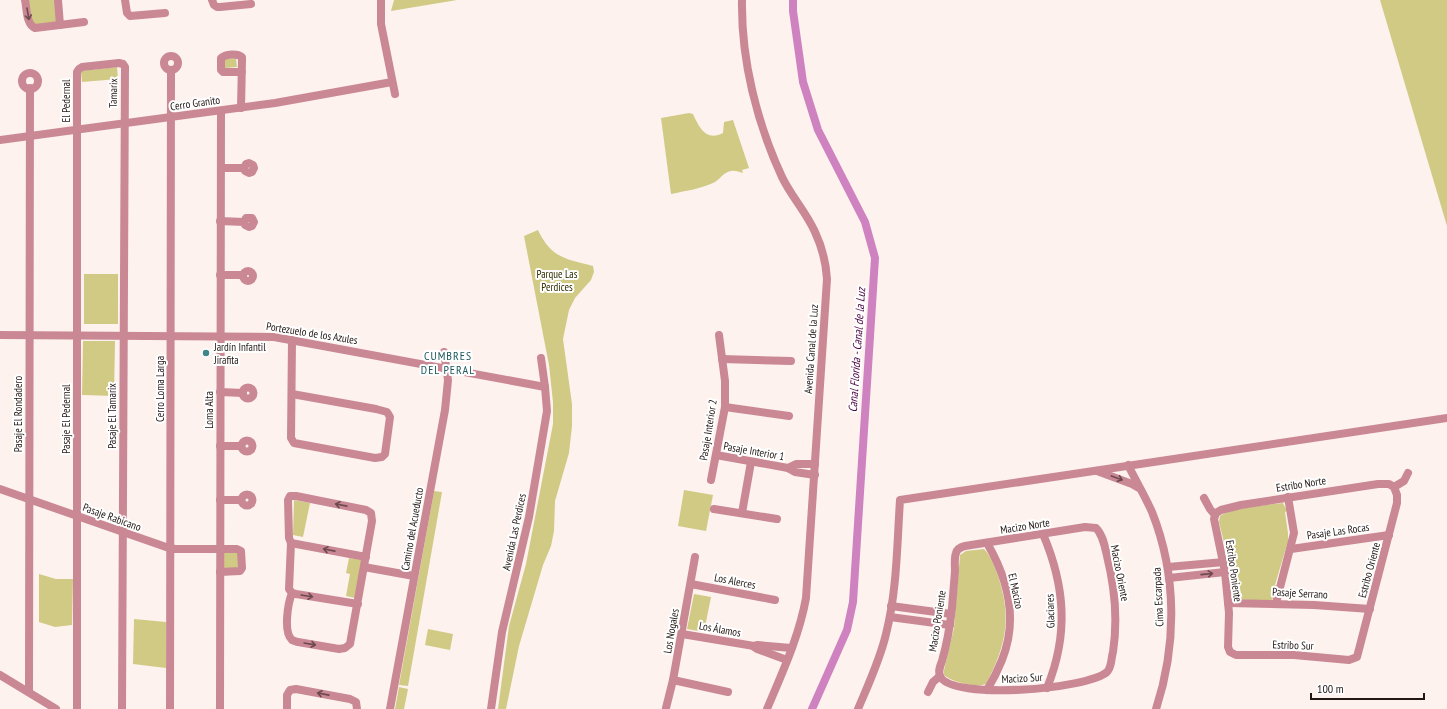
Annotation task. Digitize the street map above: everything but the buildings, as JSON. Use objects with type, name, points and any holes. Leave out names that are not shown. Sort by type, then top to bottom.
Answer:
[{"type":"street","points":[[25,0],[29,22],[33,27],[60,26],[84,22]]},
{"type":"street","points":[[58,0],[60,26]]},
{"type":"street","points":[[125,0],[127,13],[130,16],[166,13]]},
{"type":"street","points":[[212,0],[214,4],[219,7],[251,4]]},
{"type":"street","points":[[381,0],[381,20],[395,94]]},
{"type":"street","name":"Avenida Canal de la Luz","points":[[742,0],[743,29],[747,64],[755,101],[772,153],[783,179],[819,240],[826,269],[827,288],[818,395],[815,475],[807,592],[802,618],[767,709]]},
{"type":"street","name":"Tamarix","points":[[99,65],[120,63],[124,65],[124,124]]},
{"type":"street","name":"El Pedernal","points":[[77,130],[77,72],[82,67],[99,65]]},
{"type":"street","name":"Cerro Loma Larga","points":[[170,709],[172,70]]},
{"type":"street","points":[[241,108],[242,72]]},
{"type":"street","name":"Cerro Granito","points":[[0,140],[221,111],[392,82]]},
{"type":"street","name":"Pasaje El Rondadero","points":[[29,692],[30,88]]},
{"type":"street","name":"Loma Alta","points":[[220,709],[221,111]]},
{"type":"street","name":"Pasaje El Tamarix","points":[[122,709],[124,124]]},
{"type":"street","name":"Pasaje El Pedernal","points":[[77,130],[77,709]]},
{"type":"street","points":[[221,168],[244,168]]},
{"type":"street","points":[[220,221],[244,222]]},
{"type":"street","points":[[220,275],[243,275]]},
{"type":"street","name":"Portezuelo de los Azules","points":[[0,335],[267,336],[545,387]]},
{"type":"street","name":"Pasaje Interior 2","points":[[711,480],[725,407],[725,381],[718,335]]},
{"type":"street","points":[[292,340],[291,438],[294,443],[375,458],[382,457],[384,454],[390,416],[387,412],[292,394]]},
{"type":"street","name":"Camino del Acueducto","points":[[390,709],[448,393],[447,368],[444,352]]},
{"type":"street","name":"Avenida Las Perdices","points":[[491,709],[502,632],[529,517],[547,411],[541,358]]},
{"type":"street","points":[[722,359],[791,361]]},
{"type":"street","points":[[220,392],[243,392]]},
{"type":"street","points":[[725,407],[789,416]]},
{"type":"street","points":[[858,709],[882,650],[890,617],[895,575],[900,500],[1447,418]]},
{"type":"street","points":[[220,446],[241,446],[244,442],[248,441],[251,443],[252,447]]},
{"type":"street","name":"Pasaje Interior 1","points":[[716,455],[788,468],[795,472],[815,475]]},
{"type":"street","points":[[742,513],[751,462]]},
{"type":"street","name":"Pasaje Interior 1","points":[[788,468],[796,464],[815,464]]},
{"type":"street","name":"Cima Escarpada","points":[[1128,466],[1148,505],[1157,527],[1168,567],[1171,616],[1169,651],[1164,682],[1156,709]]},
{"type":"street","points":[[1094,470],[1121,479],[1139,488]]},
{"type":"street","points":[[1393,486],[1404,481],[1408,473]]},
{"type":"street","name":"Estribo Norte","points":[[1215,515],[1224,509],[1288,497],[1387,483],[1393,486]]},
{"type":"street","name":"Estribo Oriente","points":[[1355,658],[1359,654],[1397,503],[1397,495],[1393,486]]},
{"type":"street","name":"Pasaje Rabicano","points":[[0,489],[171,548],[239,550],[242,554],[242,568],[240,572],[220,572]]},
{"type":"street","points":[[290,496],[366,510],[371,513],[372,521],[350,644],[345,648],[335,649],[292,640],[289,635],[286,616],[292,593],[289,589],[292,542],[290,538],[288,500],[290,496]]},
{"type":"street","points":[[1276,603],[1291,549],[1294,529],[1288,497]]},
{"type":"street","name":"Estribo Poniente","points":[[1204,498],[1215,515],[1215,523],[1226,572],[1228,647],[1230,652]]},
{"type":"street","points":[[220,500],[241,500]]},
{"type":"street","points":[[714,509],[777,519]]},
{"type":"street","name":"Macizo Norte","points":[[959,549],[965,546],[1085,527],[1096,528]]},
{"type":"street","name":"Macizo Oriente","points":[[1096,528],[1101,536],[1106,551],[1115,596],[1115,634],[1110,665],[1107,672]]},
{"type":"street","name":"Glaciares","points":[[1043,534],[1055,566],[1060,587],[1062,608],[1062,625],[1058,658],[1047,688]]},
{"type":"street","name":"Pasaje Las Rocas","points":[[1291,549],[1389,535]]},
{"type":"street","points":[[292,542],[366,557]]},
{"type":"street","name":"El Macizo","points":[[987,543],[1003,576],[1011,614],[1009,634],[1004,654],[987,690]]},
{"type":"street","name":"Macizo Poniente","points":[[928,692],[933,682],[940,676],[939,669],[946,646],[950,625],[955,556],[959,549]]},
{"type":"street","name":"Los Nogales","points":[[666,708],[682,634],[695,557]]},
{"type":"street","points":[[1168,567],[1224,562]]},
{"type":"street","points":[[364,567],[414,576]]},
{"type":"street","points":[[1169,578],[1226,572]]},
{"type":"street","name":"Los Alerces","points":[[690,584],[775,600]]},
{"type":"street","points":[[292,593],[358,604]]},
{"type":"street","name":"Pasaje Serrano","points":[[1228,603],[1276,603],[1370,609]]},
{"type":"street","points":[[891,606],[951,614]]},
{"type":"street","points":[[890,617],[950,625]]},
{"type":"street","name":"Los Álamos","points":[[682,634],[754,646],[791,648]]},
{"type":"street","name":"Los Álamos","points":[[754,646],[757,649],[787,660]]},
{"type":"street","name":"Estribo Sur","points":[[1230,652],[1236,655],[1294,655],[1349,660],[1355,658]]},
{"type":"street","name":"Macizo Sur","points":[[940,676],[944,681],[966,688],[1012,691],[1047,688],[1088,679],[1107,672]]},
{"type":"street","points":[[0,675],[56,709]]},
{"type":"street","points":[[673,680],[728,692]]},
{"type":"street","points":[[287,709],[287,695],[290,690],[296,689],[350,699],[356,702],[357,709]]},
{"type":"green space","points":[[28,0],[55,0],[57,20],[55,23],[37,25],[32,23]]},
{"type":"green space","points":[[394,0],[457,0],[391,11]]},
{"type":"green space","points":[[1380,0],[1447,0],[1447,226]]},
{"type":"green space","points":[[236,58],[237,67],[225,68],[224,59]]},
{"type":"green space","points":[[117,67],[118,79],[82,82],[81,71]]},
{"type":"green space","points":[[689,113],[693,114],[704,132],[712,136],[723,133],[724,122],[733,120],[749,168],[742,170],[743,173],[734,171],[728,172],[715,182],[703,187],[671,194],[661,118]]},
{"type":"green space","name":"Parque Las Perdices","points":[[538,230],[548,246],[554,252],[567,259],[593,266],[594,272],[591,280],[575,298],[569,310],[563,339],[572,404],[572,426],[569,453],[555,501],[554,531],[551,546],[543,565],[519,646],[506,709],[498,709],[509,626],[526,564],[553,424],[553,402],[549,365],[524,236]]},
{"type":"green space","points":[[84,274],[118,274],[118,324],[84,324]]},
{"type":"green space","points":[[83,341],[115,341],[114,396],[82,395]]},
{"type":"green space","points":[[684,490],[713,495],[706,531],[678,526]]},
{"type":"green space","points":[[434,491],[442,492],[408,686],[399,685]]},
{"type":"green space","points":[[294,500],[310,503],[303,537],[293,535]]},
{"type":"green space","points":[[1283,503],[1287,511],[1285,512],[1288,541],[1275,585],[1278,586],[1275,596],[1271,601],[1232,599],[1228,559],[1219,522],[1220,516],[1225,513],[1241,509]]},
{"type":"green space","points":[[984,549],[994,565],[1002,591],[1005,605],[1005,632],[998,657],[986,684],[964,684],[944,675],[954,628],[960,555],[966,551]]},
{"type":"green space","points":[[224,552],[240,552],[239,571],[224,571]]},
{"type":"green space","points":[[349,558],[362,560],[355,598],[346,596],[350,574],[346,573]]},
{"type":"green space","points":[[39,574],[56,579],[73,579],[72,625],[55,627],[39,622]]},
{"type":"green space","points":[[694,594],[711,597],[704,632],[687,629]]},
{"type":"green space","points":[[134,619],[166,622],[166,668],[133,664]]},
{"type":"green space","points":[[428,629],[453,634],[450,650],[425,645]]},
{"type":"green space","points":[[399,687],[408,689],[404,709],[395,709]]},
{"type":"waterway","name":"Canal Florida - Canal de la Luz","points":[[793,0],[793,11],[803,82],[818,130],[865,222],[875,258],[853,602],[847,630],[812,709]]},
{"type":"place","name":"Jardín Infantil Jirafita","points":[[206,353]]},
{"type":"district","name":"CUMBRES DEL PERAL","points":[[448,363]]}]
